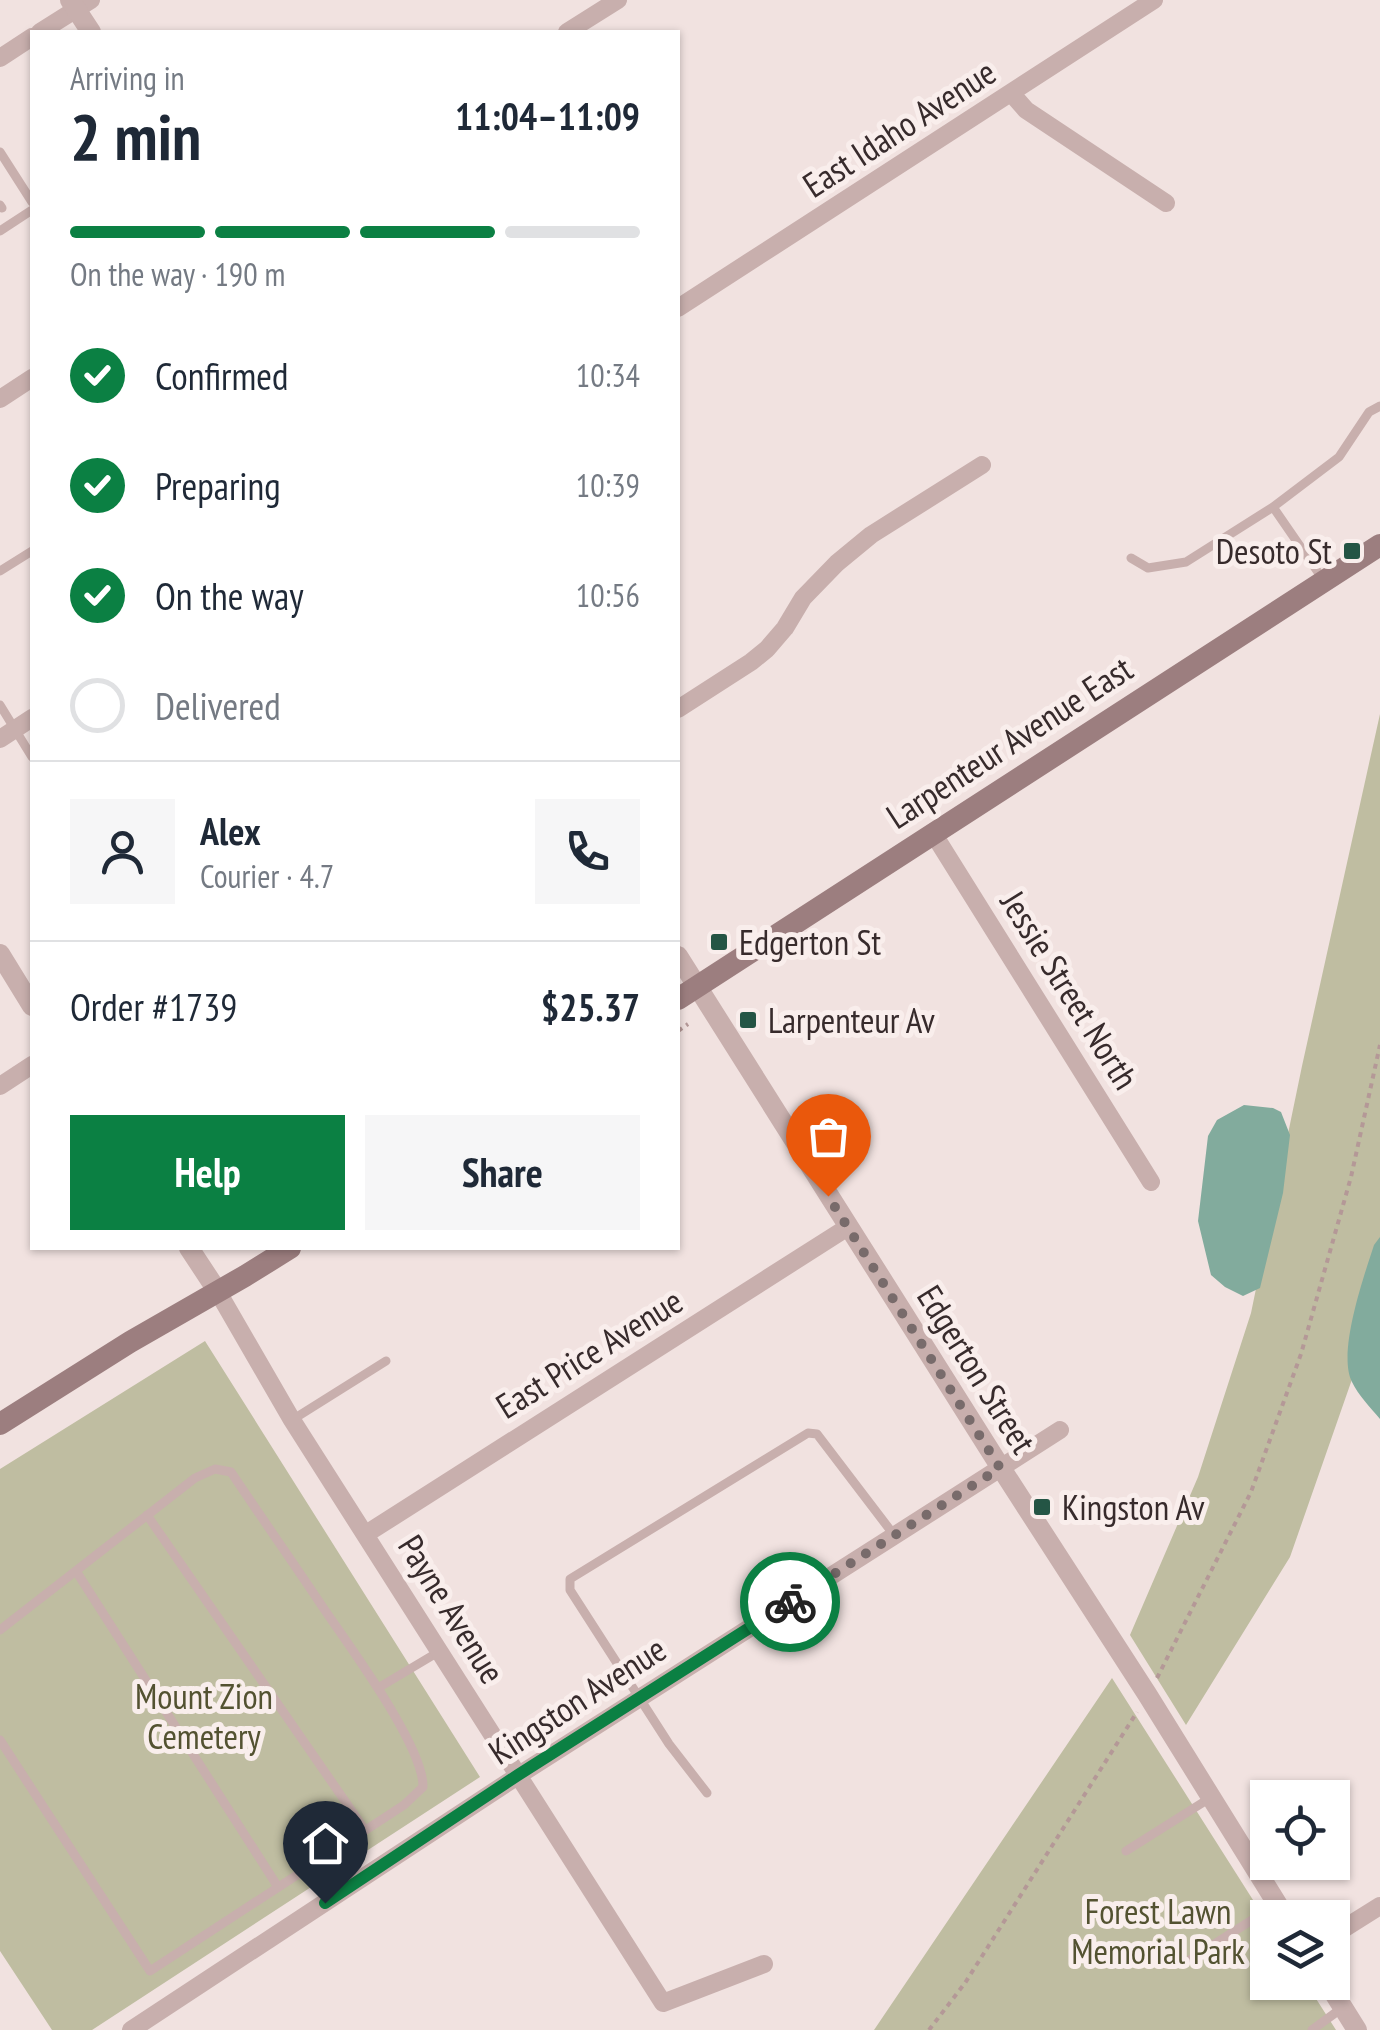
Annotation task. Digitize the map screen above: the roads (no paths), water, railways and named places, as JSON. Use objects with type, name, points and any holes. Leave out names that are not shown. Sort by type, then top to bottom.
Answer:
[{"type":"main road","name":"Larpenteur Avenue East","points":[[687,993],[1380,545]]},
{"type":"main road","points":[[0,1424],[287,1250]]},
{"type":"street","points":[[570,30],[618,0]]},
{"type":"street","name":"East Idaho Avenue","points":[[680,307],[1154,0]]},
{"type":"street","points":[[43,30],[79,3],[90,30]]},
{"type":"street","points":[[0,58],[30,38]]},
{"type":"street","points":[[1012,94],[1026,110],[1166,203]]},
{"type":"street","points":[[0,399],[30,379]]},
{"type":"street","points":[[680,708],[767,649],[803,598],[871,534],[982,466]]},
{"type":"street","points":[[8,734],[30,719]]},
{"type":"street","name":"Jessie Street North","points":[[933,834],[1151,1182]]},
{"type":"street","points":[[0,954],[30,1003]]},
{"type":"street","name":"Edgerton Street","points":[[680,964],[687,993],[848,1227],[1148,1694],[1274,1900]]},
{"type":"street","points":[[0,1086],[30,1066]]},
{"type":"street","name":"East Price Avenue","points":[[366,1534],[848,1227]]},
{"type":"street","name":"Payne Avenue","points":[[189,1250],[292,1420],[663,2003],[764,1964]]},
{"type":"street","name":"Kingston Avenue","points":[[131,2030],[518,1775],[1060,1430]]},
{"type":"street","points":[[1350,1925],[1380,1906]]},
{"type":"street","points":[[1338,2000],[1357,2030]]},
{"type":"lane","points":[[0,152],[30,199]]},
{"type":"lane","points":[[0,231],[30,211]]},
{"type":"lane","points":[[1130,558],[1148,568],[1186,562],[1272,507],[1339,457],[1368,412],[1380,406]]},
{"type":"lane","points":[[1272,507],[1323,580]]},
{"type":"lane","points":[[0,571],[30,551]]},
{"type":"lane","points":[[0,705],[8,734],[30,755]]},
{"type":"lane","points":[[292,1420],[386,1361]]},
{"type":"lane","points":[[707,1793],[669,1744],[570,1590],[570,1579],[808,1433],[817,1434],[894,1535]]},
{"type":"lane","points":[[0,1630],[195,1478],[216,1469],[231,1472],[378,1688],[416,1756],[423,1774],[422,1786],[404,1804],[150,1971],[0,1740]]},
{"type":"lane","points":[[147,1515],[365,1830]]},
{"type":"lane","points":[[76,1570],[278,1887]]},
{"type":"lane","points":[[378,1688],[440,1651]]},
{"type":"lane","points":[[1126,1850],[1210,1798]]},
{"type":"lane","points":[[1191,1959],[1250,1928]]},
{"type":"lane","points":[[1312,2030],[1343,2008]]},
{"type":"place","name":"Desoto St","points":[[1352,551]]},
{"type":"place","name":"Edgerton St","points":[[719,942]]},
{"type":"place","name":"Larpenteur Av","points":[[748,1020]]},
{"type":"place","name":"Kingston Av","points":[[1042,1507]]},
{"type":"park label","name":"Mount Zion Cemetery","points":[[204,1716]]},
{"type":"park label","name":"Forest Lawn Memorial Park","points":[[1158,1931]]}]
